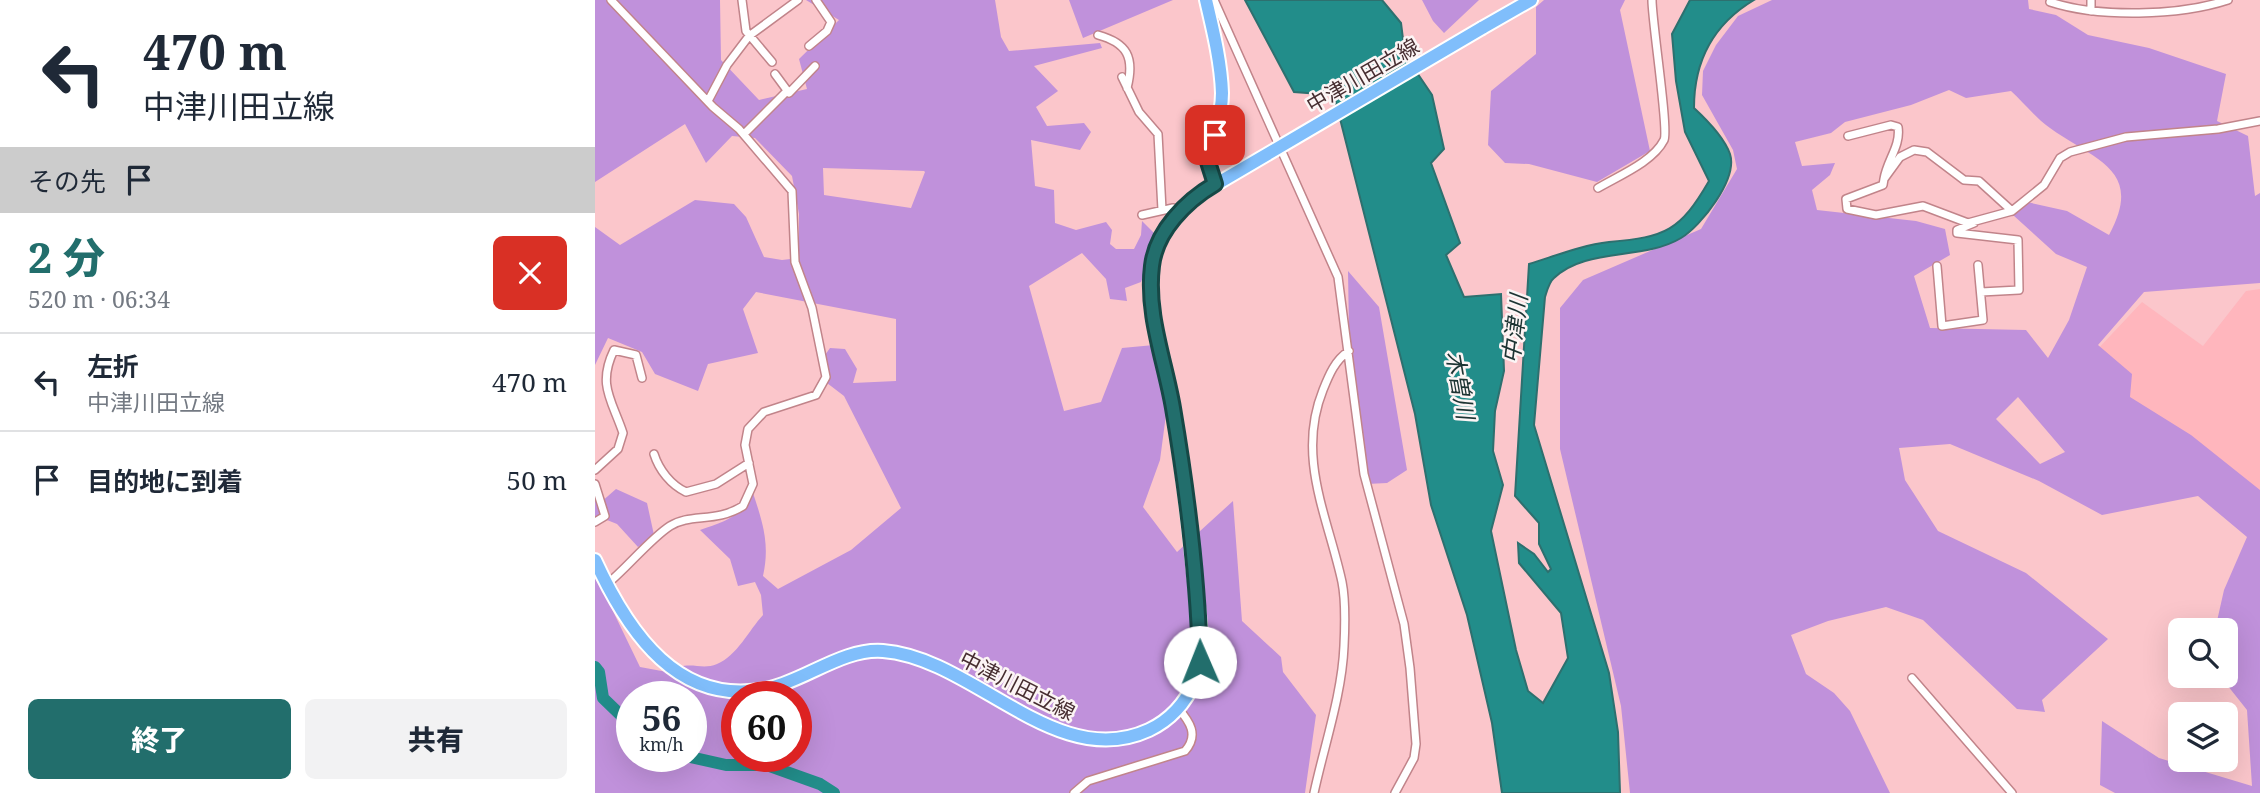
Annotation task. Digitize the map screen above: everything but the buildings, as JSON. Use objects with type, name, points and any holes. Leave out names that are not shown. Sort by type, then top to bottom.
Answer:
[{"type":"main road","points":[[1206,0],[1215,16],[1222,93],[1219,120],[1209,153],[1218,183]]},
{"type":"main road","name":"中津川田立線","points":[[595,560],[606,585],[632,628],[664,663],[683,677],[727,690],[769,688],[851,656],[879,650],[928,662],[1077,737],[1106,742],[1131,737],[1167,719],[1178,708],[1195,681],[1200,662],[1199,619],[1174,411],[1150,302],[1152,264],[1162,236],[1196,196],[1531,0]]},
{"type":"street","points":[[606,585],[670,526],[686,520],[717,518],[743,506],[753,484],[746,436],[752,422],[764,412],[815,395],[826,377],[812,308],[795,262],[792,191],[744,134],[708,102],[611,0]]},
{"type":"street","points":[[742,0],[746,31],[772,62]]},
{"type":"street","points":[[708,102],[727,65],[749,36],[798,0]]},
{"type":"street","points":[[809,46],[827,31],[831,22],[816,0]]},
{"type":"street","points":[[1214,0],[1215,16],[1338,277],[1364,474],[1405,624],[1410,668],[1416,744],[1414,758],[1395,793]]},
{"type":"street","points":[[1598,188],[1651,154],[1664,139],[1667,130],[1660,93],[1652,0]]},
{"type":"street","points":[[2091,0],[2091,11]]},
{"type":"street","points":[[2050,2],[2091,11],[2192,9],[2228,0]]},
{"type":"street","points":[[1098,35],[1115,40],[1125,49],[1129,66],[1127,89]]},
{"type":"street","points":[[744,134],[815,66]]},
{"type":"street","points":[[775,74],[787,91]]},
{"type":"street","points":[[1122,77],[1139,112],[1158,135],[1161,209]]},
{"type":"street","points":[[1848,136],[1892,125],[1898,127],[1900,139],[1885,168],[1883,185],[1846,199],[1847,209],[1876,215],[1923,206],[1962,222],[2012,211],[2044,184],[2060,159],[2070,152],[2126,137],[2218,129],[2260,121]]},
{"type":"street","points":[[1884,179],[1901,157],[1914,150],[1927,152],[1964,180],[1979,181],[2012,211]]},
{"type":"street","points":[[1142,215],[1161,209],[1182,210]]},
{"type":"street","points":[[1977,220],[1970,227],[1957,230],[1957,233],[2018,240],[2019,290],[1981,292]]},
{"type":"street","points":[[1937,266],[1942,326],[1983,320],[1978,265]]},
{"type":"street","points":[[595,470],[618,449],[623,433],[608,398],[605,382],[605,367],[614,350],[636,355],[642,378]]},
{"type":"street","points":[[1314,793],[1342,667],[1344,620],[1343,585],[1315,488],[1312,428],[1328,378],[1340,356],[1349,351]]},
{"type":"street","points":[[654,454],[659,468],[676,487],[686,492],[716,484],[749,463]]},
{"type":"street","points":[[595,484],[605,516],[595,522]]},
{"type":"street","points":[[1912,678],[2013,793]]},
{"type":"street","points":[[1074,793],[1088,781],[1185,751],[1193,739],[1192,729],[1178,708]]},
{"type":"shaded area","points":[[595,0],[720,0],[721,60],[759,100],[807,89],[799,59],[839,20],[806,0],[995,0],[1001,37],[1009,51],[1100,43],[1102,48],[1034,66],[1058,91],[1036,107],[1047,126],[1084,123],[1091,132],[1080,150],[1031,140],[1035,186],[1054,190],[1055,223],[1076,230],[1106,222],[1112,230],[1110,244],[1116,249],[1134,249],[1141,235],[1142,221],[1158,237],[1141,282],[1125,288],[1127,301],[1110,299],[1106,279],[1082,253],[1029,286],[1064,411],[1101,402],[1122,348],[1154,345],[1167,407],[1160,460],[1143,507],[1177,552],[1233,501],[1242,621],[1281,657],[1283,672],[1316,715],[1305,793],[595,793],[595,574],[640,667],[667,672],[682,666],[711,666],[731,655],[763,615],[761,595],[755,582],[738,586],[730,559],[700,530],[737,513],[753,493],[764,534],[766,554],[763,576],[778,589],[851,550],[901,508],[844,396],[827,383],[829,370],[825,355],[830,348],[845,349],[857,369],[853,383],[896,381],[896,319],[756,292],[743,309],[758,353],[708,364],[698,391],[655,374],[642,352],[608,338],[595,365],[595,227],[620,245],[695,200],[734,204],[746,217],[764,257],[782,260],[799,258],[799,214],[792,176],[755,138],[732,136],[706,163],[685,124],[595,182]],"holes":[[[823,168],[924,171],[911,208],[824,195]]]},
{"type":"shaded area","points":[[1069,0],[1173,0],[1083,38]]},
{"type":"shaded area","points":[[1422,0],[1479,0],[1444,33],[1433,21]]},
{"type":"shaded area","points":[[1544,0],[1625,0],[1620,10],[1650,151],[1597,182],[1529,164],[1505,163],[1488,145],[1491,91],[1536,54],[1536,7]]},
{"type":"shaded area","points":[[1772,0],[2028,0],[2029,9],[2056,15],[2088,35],[2149,48],[2226,74],[2217,121],[2248,136],[2255,196],[2260,193],[2260,283],[2144,292],[2098,345],[2132,374],[2130,397],[2191,435],[2260,490],[2260,793],[2115,793],[2100,785],[2102,721],[2159,758],[2168,761],[2168,772],[2206,772],[2252,786],[2247,710],[2230,688],[2238,688],[2238,618],[2218,618],[2224,590],[2247,537],[2198,496],[2102,515],[2039,481],[1950,444],[1899,448],[1905,480],[1938,531],[2026,573],[2108,639],[2042,700],[2045,712],[2017,709],[1923,620],[1886,607],[1828,621],[1791,635],[1806,674],[1834,693],[1850,711],[1890,793],[1630,793],[1621,706],[1560,449],[1560,308],[1583,280],[1701,229],[1737,169],[1733,150],[1702,95],[1703,71],[1716,45],[1738,16]],"holes":[[[1949,90],[1966,98],[2011,91],[2045,124],[2109,169],[2118,181],[2121,195],[2119,213],[2109,235],[2067,211],[2027,202],[2013,215],[2056,254],[2087,267],[2069,320],[2048,358],[2026,330],[1930,328],[1914,276],[1950,255],[1945,229],[1916,221],[1817,210],[1812,190],[1830,175],[1835,163],[1802,166],[1795,142],[1831,133],[1845,122],[1911,105]],[[2018,397],[2065,452],[2040,464],[1996,419]]]},
{"type":"shaded area","points":[[1348,271],[1379,307],[1407,470],[1387,483],[1367,484],[1350,393]]},
{"type":"shaded area","points":[[2260,289],[2260,498],[2127,400],[2096,351],[2142,302],[2203,346],[2246,291]]},
{"type":"shaded area","points":[[616,489],[647,503],[654,535],[638,547],[617,524],[602,518],[595,523],[595,499],[600,503]]},
{"type":"water","name":"木曽川","points":[[1245,0],[1382,0],[1401,23],[1405,55],[1432,95],[1444,149],[1431,163],[1460,243],[1446,255],[1464,297],[1501,294],[1504,371],[1495,411],[1493,451],[1503,485],[1491,531],[1516,650],[1528,691],[1543,703],[1568,658],[1561,613],[1519,563],[1518,543],[1534,554],[1548,572],[1551,569],[1539,544],[1539,523],[1515,496],[1529,264],[1599,243],[1658,234],[1680,221],[1689,211],[1709,181],[1685,132],[1676,81],[1672,34],[1690,0],[1754,0],[1717,32],[1702,60],[1698,75],[1694,108],[1710,123],[1730,154],[1729,176],[1716,201],[1681,238],[1650,250],[1598,258],[1567,268],[1552,280],[1545,297],[1534,425],[1609,673],[1618,732],[1620,793],[1502,793],[1492,723],[1467,615],[1431,505],[1415,414],[1334,95],[1294,92]]},
{"type":"waterway","points":[[595,667],[599,672],[603,698],[616,711]]},
{"type":"waterway","points":[[707,761],[726,765],[767,765],[820,784],[834,793]]},
{"type":"route","points":[[1200,662],[1199,619],[1179,449],[1168,382],[1150,302],[1152,264],[1162,236],[1196,196],[1215,184],[1208,162],[1215,135]]},
{"type":"water label","name":"中津川","points":[[1515,329]]}]
